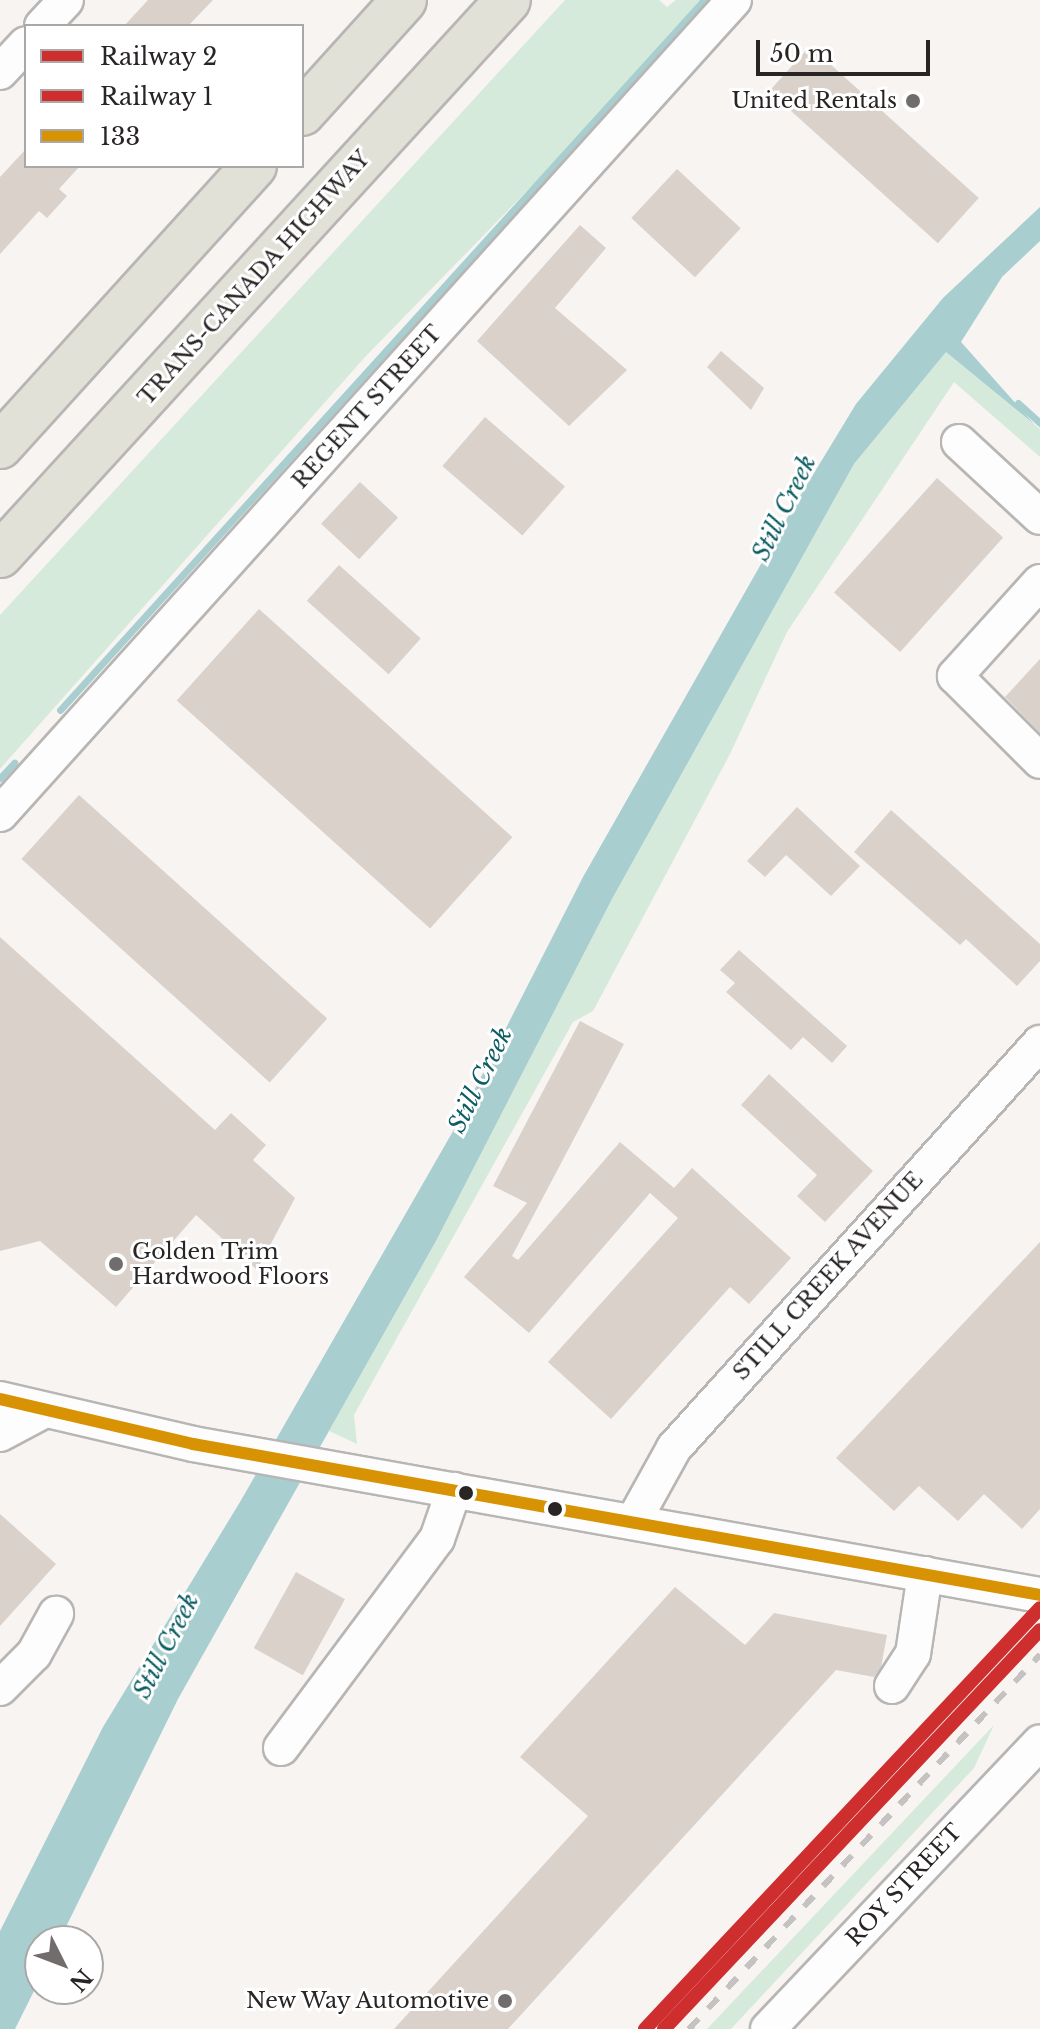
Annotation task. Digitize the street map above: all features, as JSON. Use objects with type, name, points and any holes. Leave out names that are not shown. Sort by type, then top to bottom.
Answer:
[{"type":"highway","points":[[304,111],[404,0]]},
{"type":"highway","name":"TRANS-CANADA HIGHWAY","points":[[0,555],[508,0]]},
{"type":"highway","points":[[0,446],[252,168]]},
{"type":"street","points":[[44,24],[66,0]]},
{"type":"street","name":"REGENT STREET","points":[[0,814],[734,0]]},
{"type":"street","points":[[0,72],[24,46]]},
{"type":"street","points":[[959,442],[1040,517]]},
{"type":"street","points":[[1040,582],[955,676],[1001,727],[1040,761]]},
{"type":"street","name":"STILL CREEK AVENUE","points":[[633,1522],[657,1471],[681,1439],[1040,1043]]},
{"type":"street","points":[[0,1399],[43,1411],[263,1455],[1040,1595]]},
{"type":"street","points":[[0,1434],[43,1411]]},
{"type":"street","points":[[281,1748],[437,1539],[454,1490]]},
{"type":"street","points":[[892,1686],[913,1654],[925,1574]]},
{"type":"street","points":[[0,1688],[34,1654],[56,1614]]},
{"type":"street","name":"ROY STREET","points":[[768,2029],[1040,1742]]},
{"type":"green space","points":[[565,0],[659,0],[667,7],[676,0],[713,0],[365,357],[0,769],[0,615]]},
{"type":"green space","points":[[946,352],[1040,429],[1040,457],[954,382],[787,632],[730,754],[593,1011],[573,1022],[354,1415],[357,1444],[329,1431],[436,1241],[612,899],[854,464]]},
{"type":"green space","points":[[994,1725],[974,1768],[731,2029],[707,2029]]},
{"type":"water","name":"Still Creek","points":[[1040,207],[1040,241],[1002,277],[961,342],[1034,424],[946,352],[854,464],[612,899],[436,1241],[178,1699],[67,1925],[24,1925],[24,2005],[27,2005],[15,2029],[0,2029],[0,1931],[103,1727],[240,1502],[456,1126],[583,877],[794,506],[856,404],[943,298]]},
{"type":"building","points":[[148,0],[213,0],[190,24],[126,24]]},
{"type":"building","points":[[810,46],[979,198],[938,243],[769,91]]},
{"type":"building","points":[[24,151],[24,168],[78,168],[59,189],[67,196],[47,218],[39,211],[0,254],[0,177]]},
{"type":"building","points":[[677,169],[741,228],[695,277],[631,218]]},
{"type":"building","points":[[580,225],[606,248],[555,308],[627,370],[569,426],[477,341]]},
{"type":"building","points":[[721,351],[764,388],[751,410],[707,367]]},
{"type":"building","points":[[485,417],[565,487],[522,536],[442,466]]},
{"type":"building","points":[[937,478],[1003,538],[900,652],[834,592]]},
{"type":"building","points":[[360,482],[398,517],[359,559],[321,524]]},
{"type":"building","points":[[339,565],[421,639],[389,674],[307,601]]},
{"type":"building","points":[[259,609],[512,837],[430,929],[177,700]]},
{"type":"building","points":[[1040,659],[1040,733],[1005,697]]},
{"type":"building","points":[[79,795],[327,1018],[270,1082],[21,859]]},
{"type":"building","points":[[797,807],[860,866],[831,896],[786,855],[765,877],[747,861]]},
{"type":"building","points":[[891,810],[1040,944],[1040,961],[1017,986],[966,939],[960,945],[854,852]]},
{"type":"building","points":[[0,937],[215,1130],[231,1113],[266,1145],[253,1160],[295,1198],[257,1270],[196,1215],[116,1307],[40,1241],[0,1251]]},
{"type":"building","points":[[739,950],[847,1046],[832,1063],[803,1037],[791,1050],[726,992],[735,983],[720,970]]},
{"type":"building","points":[[580,1021],[624,1044],[512,1256],[518,1260],[620,1142],[674,1188],[692,1168],[791,1258],[749,1304],[730,1287],[611,1419],[548,1362],[678,1218],[650,1193],[529,1333],[464,1277],[527,1203],[493,1186]]},
{"type":"building","points":[[769,1074],[873,1171],[825,1222],[797,1196],[817,1175],[741,1105]]},
{"type":"building","points":[[1040,1242],[1040,1509],[1022,1529],[984,1494],[958,1521],[919,1486],[894,1511],[836,1458]]},
{"type":"building","points":[[0,1514],[56,1564],[0,1626]]},
{"type":"building","points":[[296,1572],[345,1599],[303,1675],[254,1648]]},
{"type":"building","points":[[675,1587],[745,1645],[774,1613],[887,1635],[881,1667],[874,1677],[836,1670],[508,2029],[394,2029],[588,1816],[520,1757]]},
{"type":"waterway","points":[[60,710],[704,0]]},
{"type":"waterway","points":[[1018,403],[1040,423]]},
{"type":"waterway","points":[[0,778],[14,763]]},
{"type":"railway","points":[[689,2029],[1040,1655]]},
{"type":"rail line","name":"2","points":[[645,2029],[1040,1608]]},
{"type":"rail line","name":"1","points":[[664,2029],[1040,1630]]},
{"type":"transit line","name":"133","points":[[0,1399],[193,1444],[1040,1595]]},
{"type":"place","name":"United Rentals","points":[[913,101]]},
{"type":"place","name":"Golden Trim Hardwood Floors","points":[[116,1264]]},
{"type":"place","name":"New Way Automotive","points":[[505,2001]]}]
